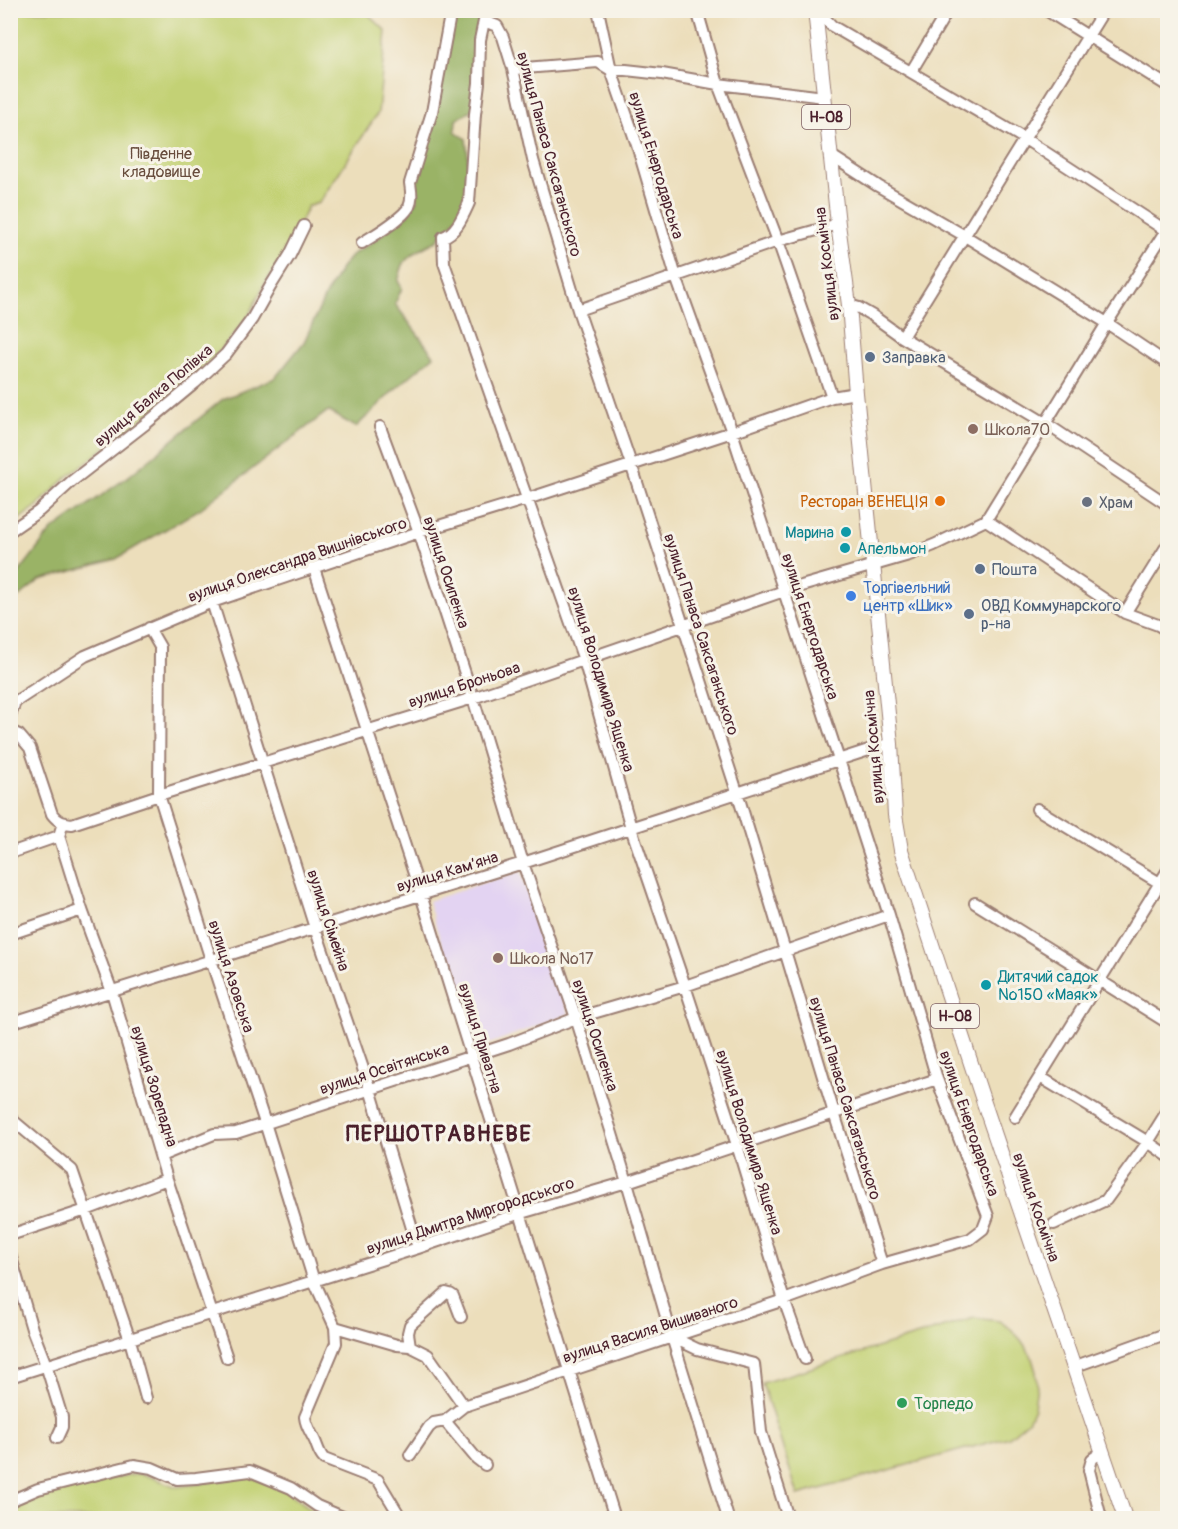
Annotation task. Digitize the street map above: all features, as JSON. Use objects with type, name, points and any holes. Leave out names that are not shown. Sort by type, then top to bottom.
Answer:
[{"type":"main road","name":"вулиця Космічна","points":[[816,10],[830,155],[849,305],[891,744],[895,815],[901,850],[1125,1518]]},
{"type":"street","points":[[363,243],[401,216],[410,206],[412,194],[410,183],[432,112],[451,10]]},
{"type":"street","name":"вулиця Енергодарська","points":[[598,10],[611,70],[637,145],[676,277],[732,432],[839,760],[889,915],[937,1079],[988,1216]]},
{"type":"street","points":[[697,10],[718,84],[778,241],[832,397]]},
{"type":"street","points":[[816,10],[832,26],[1024,139],[1167,230],[986,520],[1125,613],[1158,625],[1167,631]]},
{"type":"street","points":[[911,72],[948,10]]},
{"type":"street","points":[[1046,10],[1167,86]]},
{"type":"street","points":[[902,337],[1104,10]]},
{"type":"street","name":"вулиця Панаса Саксаганського","points":[[484,16],[497,26],[503,37],[513,69],[533,160],[578,310],[737,792],[882,1264]]},
{"type":"street","name":"вулиця Володимира Ященка","points":[[484,16],[480,40],[479,83],[469,203],[450,234],[443,237],[444,263],[584,660],[631,828],[685,986],[784,1300],[805,1359]]},
{"type":"street","points":[[513,69],[598,62],[611,70],[662,74],[718,84],[824,97]]},
{"type":"street","points":[[830,155],[1107,323],[1167,364]]},
{"type":"street","points":[[578,310],[778,241],[838,224]]},
{"type":"street","name":"вулиця Балка Попівка","points":[[10,531],[39,511],[72,481],[195,383],[226,354],[252,320],[304,226]]},
{"type":"street","points":[[849,305],[873,316],[902,337],[1045,423],[1167,505]]},
{"type":"street","name":"вулиця Олександра Вишнівського","points":[[10,716],[15,702],[85,656],[212,602],[419,532],[732,432],[832,397],[856,393]]},
{"type":"street","name":"вулиця Осипенка","points":[[380,427],[419,532],[524,863],[576,1018],[728,1518]]},
{"type":"street","name":"вулиця Броньова","points":[[63,823],[72,824],[473,698],[784,591],[893,560],[986,520]]},
{"type":"street","points":[[1125,613],[1167,544]]},
{"type":"street","name":"вулиця Приватна","points":[[314,568],[421,895],[615,1518]]},
{"type":"street","name":"вулиця Сімейна","points":[[212,602],[315,928],[370,1089],[418,1248]]},
{"type":"street","name":"вулиця Азовська","points":[[149,628],[160,646],[159,795],[314,1281],[335,1327]]},
{"type":"street","points":[[10,731],[19,735],[30,748],[52,814],[56,820],[63,823],[59,836],[10,854]]},
{"type":"street","name":"вулиця Кам’яна","points":[[10,1023],[524,863],[737,792],[891,744]]},
{"type":"street","points":[[1037,809],[1164,885]]},
{"type":"street","name":"вулиця Зорепадна","points":[[59,836],[81,910],[112,992],[167,1179],[227,1358]]},
{"type":"street","points":[[1015,1118],[1100,981],[1164,885],[1167,870]]},
{"type":"street","points":[[975,903],[1167,1023]]},
{"type":"street","points":[[10,934],[81,910]]},
{"type":"street","name":"вулиця Освітянська","points":[[160,1156],[214,1134],[236,1133],[508,1044],[576,1018],[685,986],[889,915]]},
{"type":"street","points":[[1040,1077],[1148,1142],[1167,1156]]},
{"type":"street","name":"вулиця Дмитра Миргородського","points":[[10,1377],[418,1248],[520,1213],[627,1182],[937,1079]]},
{"type":"street","points":[[1054,1224],[1106,1200],[1148,1142],[1167,1110]]},
{"type":"street","points":[[10,1118],[72,1170],[130,1340],[146,1398]]},
{"type":"street","points":[[10,1235],[86,1210],[167,1179]]},
{"type":"street","name":"вулиця Василя Вишиваного","points":[[464,1406],[784,1300],[882,1264],[970,1239],[983,1229],[988,1216]]},
{"type":"street","points":[[10,1254],[32,1329],[62,1417],[62,1427],[57,1438]]},
{"type":"street","points":[[410,1346],[408,1334],[410,1325],[446,1293],[453,1296],[461,1317]]},
{"type":"street","points":[[401,1518],[378,1480],[324,1459],[308,1431],[305,1417],[336,1343],[335,1327],[397,1345],[410,1346],[428,1355],[464,1406],[446,1421],[434,1423],[429,1427],[410,1455]]},
{"type":"street","points":[[1073,1367],[1167,1333]]},
{"type":"street","points":[[672,1337],[697,1349],[754,1364],[761,1432],[788,1518]]},
{"type":"street","points":[[446,1421],[485,1466]]},
{"type":"street","points":[[1101,1518],[1089,1470],[1092,1459],[1102,1452]]},
{"type":"street","points":[[10,1501],[38,1489],[134,1465],[152,1468],[177,1479],[250,1471],[291,1488],[317,1506],[345,1518]]},
{"type":"shaded area","name":"Школа №17","points":[[520,871],[569,1014],[475,1049],[428,901]]},
{"type":"green space","name":"Південне кладовище","points":[[11,11],[370,11],[369,15],[386,31],[378,113],[319,203],[308,206],[283,257],[264,285],[248,317],[220,351],[156,408],[67,477],[37,506],[11,525]]},
{"type":"green space","points":[[454,11],[479,11],[480,23],[474,107],[456,120],[455,131],[466,139],[468,170],[464,200],[456,219],[437,241],[415,253],[404,263],[398,281],[402,288],[395,304],[434,356],[356,427],[328,411],[200,509],[116,559],[40,580],[11,603],[11,580],[51,531],[129,476],[223,399],[275,378],[304,342],[326,294],[342,267],[353,254],[407,215],[417,201],[414,178],[430,142]]},
{"type":"green space","name":"Торпедо","points":[[974,1318],[999,1321],[1011,1329],[1031,1355],[1037,1384],[1034,1408],[1028,1421],[1009,1437],[798,1495],[762,1383]]},
{"type":"green space","points":[[140,1473],[177,1487],[249,1476],[287,1491],[312,1510],[334,1518],[11,1518],[11,1508],[33,1497],[59,1488]]},
{"type":"place","name":"Заправка","points":[[870,357]]},
{"type":"place","name":"Школа70","points":[[973,429]]},
{"type":"place","name":"Ресторан ВЕНЕЦІЯ","points":[[940,501]]},
{"type":"place","name":"Храм","points":[[1087,502]]},
{"type":"place","name":"Марина","points":[[846,532]]},
{"type":"place","name":"Апельмон","points":[[845,548]]},
{"type":"place","name":"Пошта","points":[[980,569]]},
{"type":"place","name":"Торгівельний центр «Шик»","points":[[851,596]]},
{"type":"place","name":"ОВД Коммунарского р-на","points":[[969,614]]},
{"type":"place","name":"Школа №17","points":[[498,958]]},
{"type":"place","name":"Дитячий садок №150 «Маяк»","points":[[986,985]]},
{"type":"place","name":"Торпедо","points":[[902,1403]]},
{"type":"district","name":"ПЕРШОТРАВНЕВЕ","points":[[439,1133]]}]
